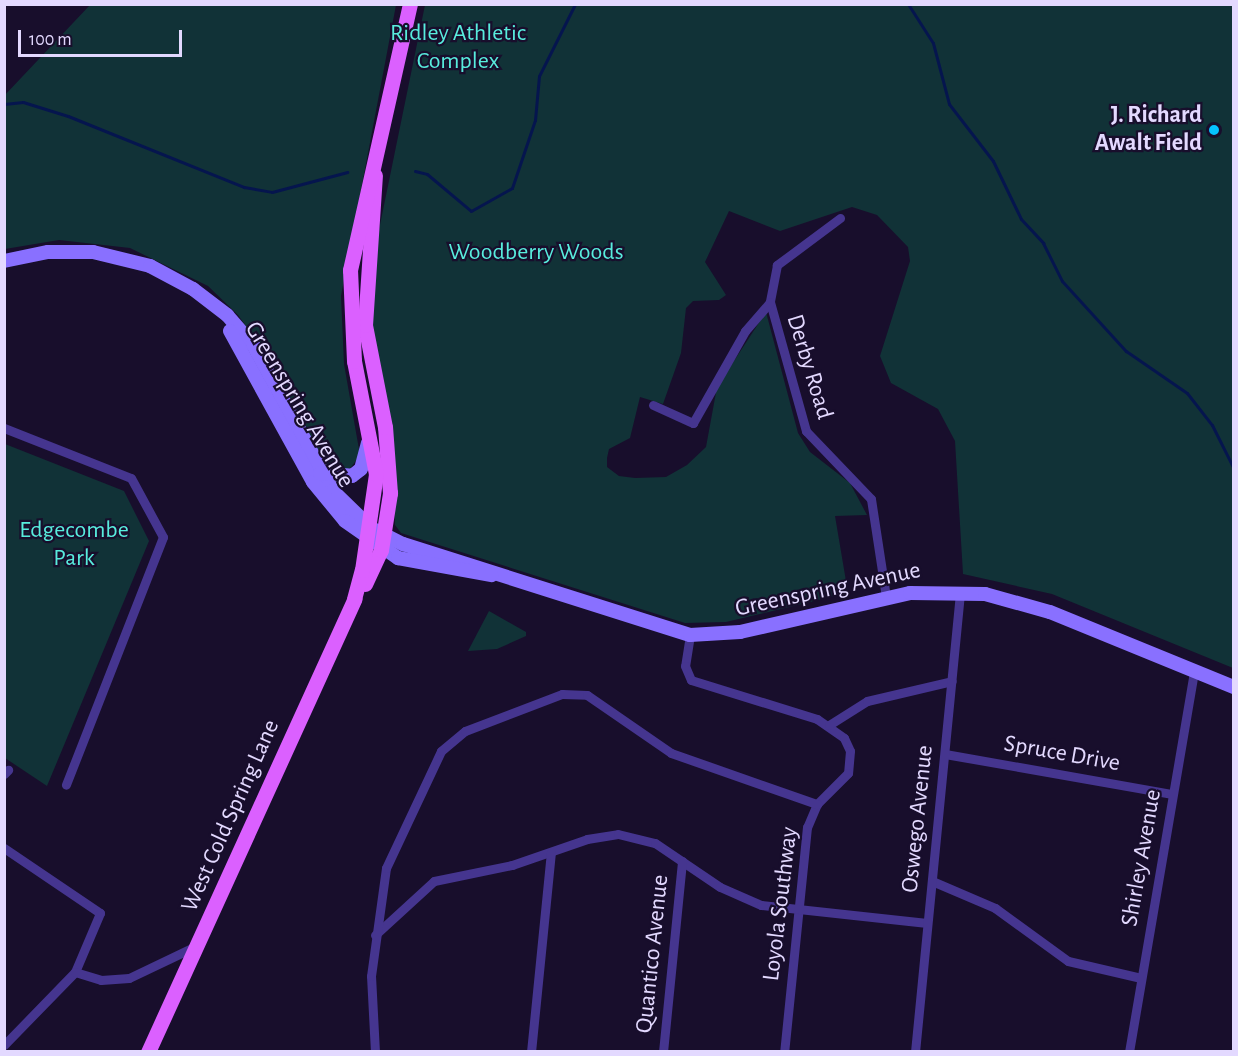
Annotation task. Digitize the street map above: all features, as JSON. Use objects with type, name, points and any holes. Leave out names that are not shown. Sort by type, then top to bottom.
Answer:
[{"type":"main road","name":"West Cold Spring Lane","points":[[376,539],[376,474],[370,429],[354,361],[350,290],[352,247],[375,175],[410,4]]},
{"type":"main road","name":"West Cold Spring Lane","points":[[148,1052],[354,599],[376,539],[389,459],[365,325],[375,175]]},
{"type":"main road","name":"Greenspring Avenue","points":[[4,261],[73,251],[114,255],[166,273],[203,297],[253,345],[320,473],[376,539]]},
{"type":"main road","name":"Greenspring Avenue","points":[[203,297],[246,353],[313,482],[376,539],[690,635],[740,632],[886,597],[960,591],[1026,604],[1233,687]]},
{"type":"main road","points":[[320,473],[348,477],[361,469],[370,429]]},
{"type":"street","points":[[653,405],[693,423],[745,332],[770,302],[777,265],[840,218]]},
{"type":"street","name":"Derby Road","points":[[770,302],[806,431],[872,499],[886,597]]},
{"type":"street","points":[[4,428],[131,478],[163,537],[66,785]]},
{"type":"street","name":"Oswego Avenue","points":[[915,1052],[960,591]]},
{"type":"street","name":"Loyola Southway","points":[[690,635],[685,666],[691,680],[771,701],[830,725],[848,744],[850,765],[843,781],[817,804],[807,827],[784,1052]]},
{"type":"street","name":"Shirley Avenue","points":[[1129,1052],[1194,671]]},
{"type":"street","points":[[830,725],[867,701],[952,681]]},
{"type":"street","points":[[375,1052],[375,935],[392,847],[441,752],[475,725],[562,694],[592,698],[671,753],[817,804]]},
{"type":"street","name":"Spruce Drive","points":[[945,754],[1173,794]]},
{"type":"street","points":[[375,935],[434,880],[551,853],[618,834],[655,843],[738,896],[798,910],[927,922]]},
{"type":"street","points":[[4,848],[100,913],[75,972],[4,1046]]},
{"type":"street","points":[[531,1052],[551,853]]},
{"type":"street","name":"Quantico Avenue","points":[[663,1052],[682,861]]},
{"type":"street","points":[[932,881],[995,908],[1068,961],[1141,978]]},
{"type":"street","points":[[75,972],[102,980],[129,978],[198,944]]},
{"type":"green space","points":[[90,5],[396,5],[341,296],[344,364],[360,455],[349,470],[326,467],[271,361],[238,315],[208,286],[130,248],[59,240],[5,249],[4,96]]},
{"type":"green space","name":"Woodberry Woods","points":[[425,5],[1233,5],[1233,668],[1052,594],[963,574],[955,441],[938,409],[891,383],[880,356],[910,261],[908,247],[877,215],[852,207],[780,231],[729,211],[705,262],[726,295],[719,300],[693,301],[686,308],[681,353],[663,404],[640,397],[630,438],[609,449],[607,458],[607,467],[619,476],[635,478],[666,477],[687,465],[706,447],[717,387],[766,312],[798,433],[810,452],[850,483],[867,515],[835,516],[848,593],[726,622],[685,623],[401,533],[395,525],[392,451],[372,321],[374,254]]},
{"type":"green space","name":"Edgecombe Park","points":[[5,444],[124,491],[149,541],[47,786],[5,758]]},
{"type":"green space","points":[[489,611],[526,632],[526,636],[497,649],[468,651]]},
{"type":"waterway","points":[[415,171],[427,174],[471,211],[512,188],[535,120],[539,76],[575,4]]},
{"type":"waterway","points":[[908,4],[933,43],[949,104],[993,161],[1021,219],[1043,243],[1062,281],[1126,351],[1187,393],[1212,425],[1234,469]]},
{"type":"waterway","points":[[4,104],[23,102],[68,116],[244,187],[272,192],[347,172]]},
{"type":"place","name":"J. Richard Awalt Field","points":[[1214,130]]},
{"type":"park label","name":"Ridley Athletic Complex","points":[[458,48]]}]
